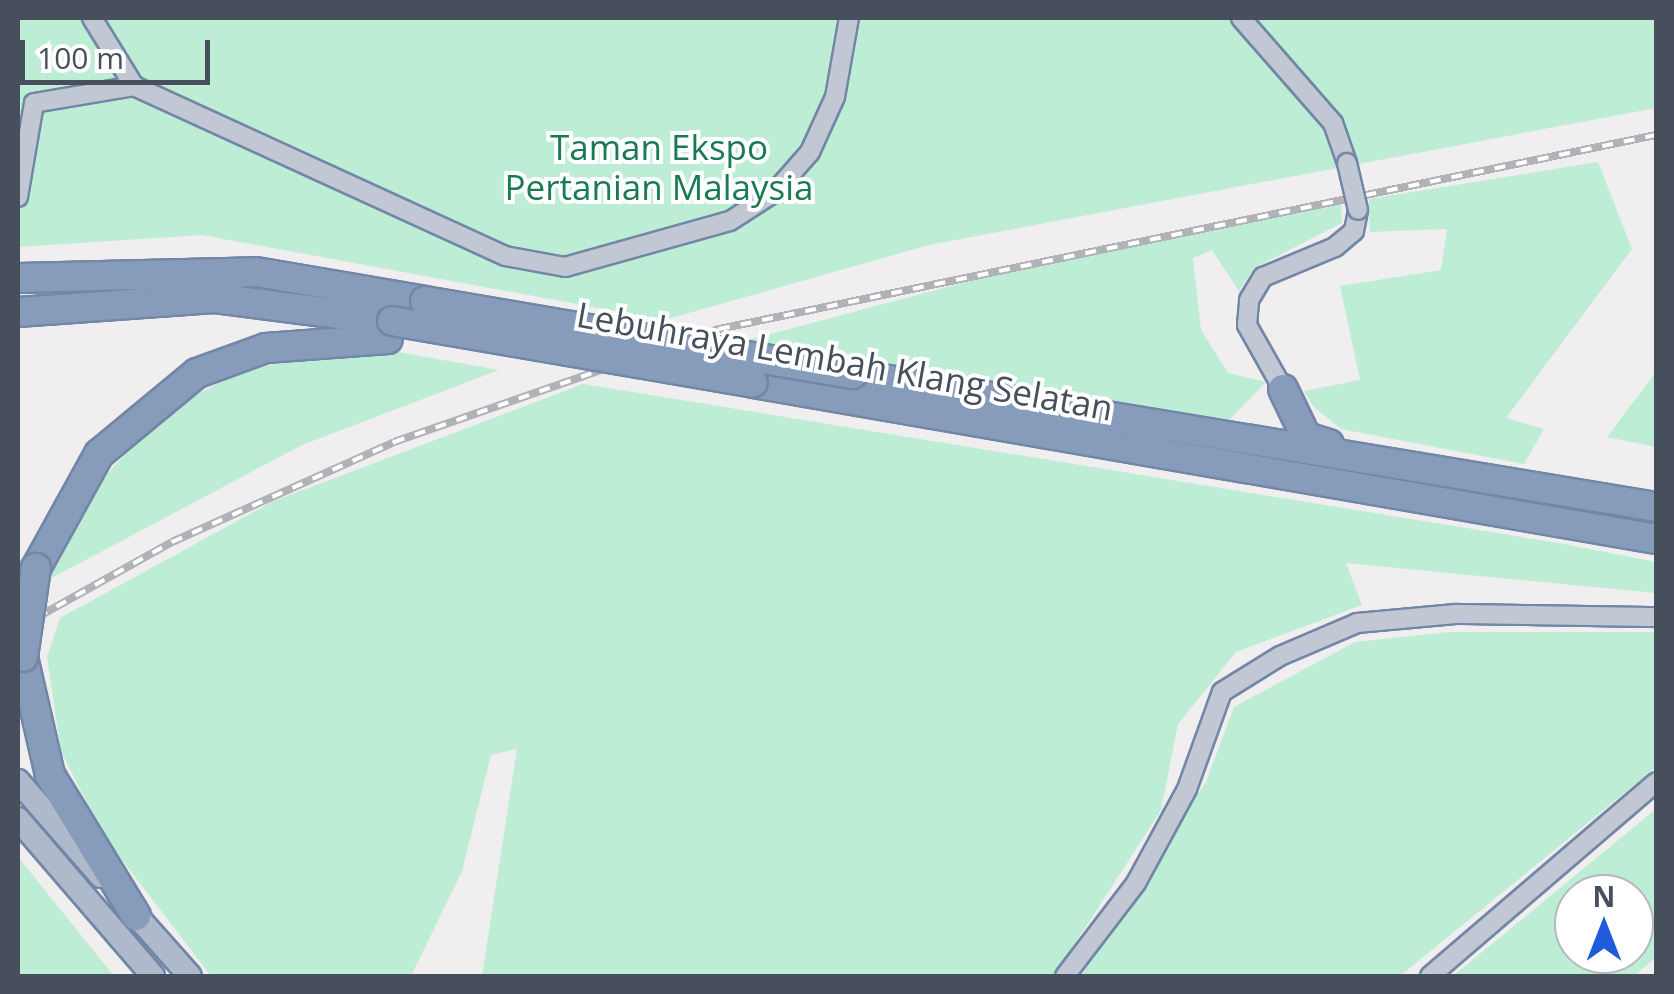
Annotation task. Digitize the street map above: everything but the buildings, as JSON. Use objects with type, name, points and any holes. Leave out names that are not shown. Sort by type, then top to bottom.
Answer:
[{"type":"highway","name":"Lebuhraya Lembah Klang Selatan","points":[[18,278],[256,272],[1656,539]]},
{"type":"highway","name":"Lebuhraya Lembah Klang Selatan","points":[[18,312],[215,298],[751,390],[849,386],[1203,432],[1656,507]]},
{"type":"highway","points":[[136,916],[50,776],[26,705],[23,657],[36,568],[99,454],[197,373],[266,348],[390,330]]},
{"type":"highway","points":[[1203,432],[1272,426],[1283,389]]},
{"type":"highway","points":[[1283,389],[1306,437],[1362,460]]},
{"type":"main road","points":[[18,782],[190,976]]},
{"type":"main road","points":[[18,818],[154,976]]},
{"type":"street","points":[[92,18],[134,86],[505,256],[565,268],[730,221],[775,192],[810,152],[835,98],[849,18]]},
{"type":"street","points":[[1241,18],[1333,123],[1348,163],[1358,210],[1336,247],[1263,278],[1249,300],[1247,325],[1283,389]]},
{"type":"street","points":[[18,197],[34,103],[134,86]]},
{"type":"street","points":[[1065,976],[1136,883],[1187,789],[1222,692],[1280,656],[1356,623],[1456,614],[1656,617]]},
{"type":"street","points":[[1430,976],[1656,782]]},
{"type":"green space","name":"Taman Ekspo Pertanian Malaysia","points":[[18,18],[1656,18],[1656,108],[929,245],[664,320],[202,235],[18,247]]},
{"type":"green space","points":[[1598,162],[1632,249],[1506,418],[1544,429],[1524,464],[1341,429],[1313,406],[1304,391],[1360,380],[1340,286],[1441,270],[1447,229],[1370,232],[1369,199]]},
{"type":"green space","points":[[1341,203],[1342,223],[1254,268],[1239,291],[1212,250],[1193,258],[1201,330],[1228,373],[1266,382],[1229,420],[740,342],[1019,268]]},
{"type":"green space","points":[[381,349],[499,370],[302,445],[46,581],[77,509],[156,418],[223,380],[304,354]]},
{"type":"green space","points":[[1656,372],[1656,447],[1607,437]]},
{"type":"green space","points":[[583,384],[1564,544],[1656,562],[1656,593],[1346,563],[1362,605],[1236,652],[1178,724],[1161,810],[1054,976],[482,976],[517,749],[491,755],[462,871],[411,976],[211,976],[103,835],[61,751],[47,657],[60,618],[274,501]]},
{"type":"green space","points":[[1449,632],[1656,632],[1656,767],[1400,976],[1081,976],[1206,782],[1234,707],[1355,642]]},
{"type":"green space","points":[[1656,809],[1656,957],[1654,874],[1577,874]]},
{"type":"green space","points":[[18,857],[114,976],[18,976]]},
{"type":"green space","points":[[1554,893],[1554,974],[1636,974],[1453,976]]},
{"type":"railway","points":[[18,628],[172,542],[394,442],[719,329],[1656,135]]}]
